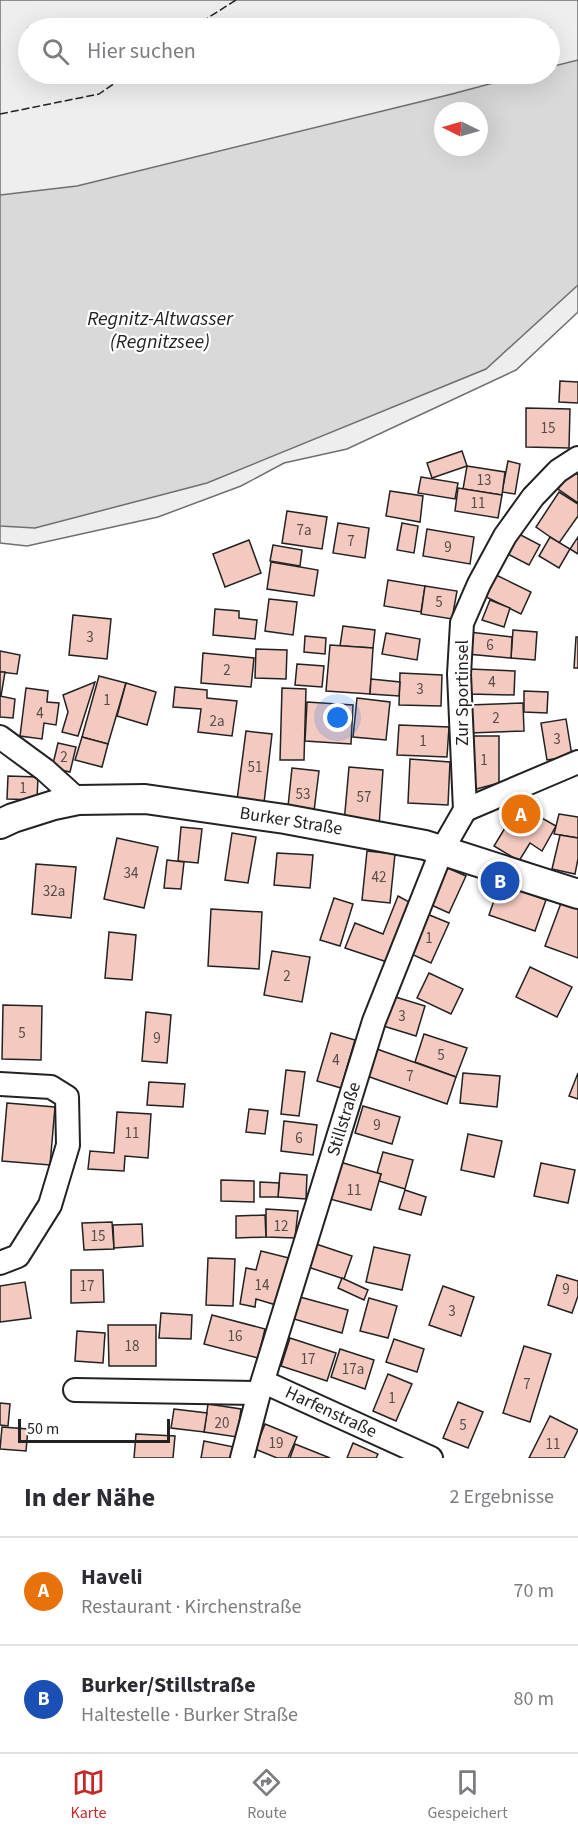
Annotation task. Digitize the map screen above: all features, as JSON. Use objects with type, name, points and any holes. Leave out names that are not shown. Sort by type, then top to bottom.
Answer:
[{"type":"main road","name":"Burker Straße","points":[[0,824],[44,808],[78,800],[145,799],[295,821],[442,850],[558,890],[578,894]]},
{"type":"street","name":"Zur Sportinsel","points":[[465,810],[459,674],[462,623],[478,584],[506,536],[533,497],[558,471],[577,460]]},
{"type":"street","points":[[0,737],[45,770],[78,800]]},
{"type":"street","points":[[442,850],[465,810],[578,762]]},
{"type":"street","name":"Stillstraße","points":[[242,1458],[374,1021],[442,850]]},
{"type":"street","points":[[0,1084],[51,1087],[67,1097],[69,1145],[50,1205],[18,1256],[0,1263]]},
{"type":"street","points":[[75,1390],[262,1388]]},
{"type":"street","name":"Harfenstraße","points":[[262,1388],[431,1458]]},
{"type":"shaded area","name":"Regnitz-Altwasser (Regnitzsee)","points":[[0,0],[578,0],[578,312],[516,370],[347,449],[284,463],[241,486],[158,517],[27,546],[0,543]]},
{"type":"water","name":"Regnitz-Altwasser (Regnitzsee)","points":[[578,60],[578,285],[486,369],[207,483],[35,528],[0,526],[0,195],[77,186],[490,84],[560,84],[560,64]]},
{"type":"building","points":[[560,381],[578,382],[578,403],[559,402]]},
{"type":"building","points":[[526,408],[570,409],[569,448],[526,447]]},
{"type":"building","points":[[462,451],[467,466],[432,478],[427,463]]},
{"type":"building","points":[[508,461],[520,464],[515,494],[502,492]]},
{"type":"building","points":[[467,466],[505,472],[502,495],[463,489]]},
{"type":"building","points":[[571,470],[578,475],[578,503],[558,489]]},
{"type":"building","points":[[421,477],[458,483],[455,499],[418,493]]},
{"type":"building","points":[[458,488],[502,495],[498,518],[455,511]]},
{"type":"building","points":[[390,491],[423,496],[420,522],[386,516]]},
{"type":"building","points":[[559,492],[578,504],[578,516],[559,543],[536,527]]},
{"type":"building","points":[[287,511],[327,517],[322,549],[282,543]]},
{"type":"building","points":[[338,523],[369,528],[365,558],[333,553]]},
{"type":"building","points":[[402,523],[418,526],[414,553],[397,550]]},
{"type":"building","points":[[427,529],[474,537],[470,564],[423,556]]},
{"type":"building","points":[[517,533],[540,545],[529,565],[506,553]]},
{"type":"building","points":[[550,537],[570,549],[559,568],[539,556]]},
{"type":"building","points":[[578,537],[578,554],[570,549]]},
{"type":"building","points":[[249,540],[261,573],[225,587],[213,554]]},
{"type":"building","points":[[273,545],[302,550],[300,566],[270,561]]},
{"type":"building","points":[[271,562],[318,570],[314,596],[267,589]]},
{"type":"building","points":[[492,573],[531,592],[521,614],[482,595]]},
{"type":"building","points":[[388,580],[425,586],[421,612],[384,606]]},
{"type":"building","points":[[425,586],[457,591],[452,619],[421,614]]},
{"type":"building","points":[[269,599],[297,602],[293,635],[265,631]]},
{"type":"building","points":[[490,600],[510,608],[504,627],[482,620]]},
{"type":"building","points":[[215,609],[239,611],[239,618],[257,620],[255,639],[213,635]]},
{"type":"building","points":[[73,615],[111,619],[107,659],[69,655]]},
{"type":"building","points":[[343,626],[375,630],[373,648],[340,646]]},
{"type":"building","points":[[513,630],[537,632],[535,660],[511,658]]},
{"type":"building","points":[[469,632],[512,637],[511,658],[467,654]]},
{"type":"building","points":[[386,633],[420,639],[417,660],[382,654]]},
{"type":"building","points":[[305,636],[326,638],[325,654],[304,652]]},
{"type":"building","points":[[576,637],[578,637],[578,668],[574,668]]},
{"type":"building","points":[[330,645],[373,648],[370,694],[326,691]]},
{"type":"building","points":[[256,649],[287,650],[286,679],[255,678]]},
{"type":"building","points":[[0,651],[20,655],[17,674],[0,672]]},
{"type":"building","points":[[203,653],[254,658],[251,687],[201,683]]},
{"type":"building","points":[[297,664],[324,666],[322,687],[295,685]]},
{"type":"building","points":[[470,669],[515,671],[514,695],[469,694]]},
{"type":"building","points":[[0,672],[5,672],[1,696],[0,696]]},
{"type":"building","points":[[400,673],[442,675],[441,706],[399,705]]},
{"type":"building","points":[[99,676],[126,683],[108,744],[82,737]]},
{"type":"building","points":[[371,679],[400,682],[399,696],[370,694]]},
{"type":"building","points":[[95,682],[78,736],[62,732],[68,712],[63,695]]},
{"type":"building","points":[[126,683],[156,692],[147,725],[117,716]]},
{"type":"building","points":[[175,687],[207,690],[207,698],[237,701],[232,736],[198,732],[201,709],[173,707]]},
{"type":"building","points":[[26,688],[48,691],[47,702],[59,703],[56,725],[44,723],[42,739],[20,736]]},
{"type":"building","points":[[282,688],[306,689],[304,760],[280,760]]},
{"type":"building","points":[[524,691],[548,692],[547,713],[524,712]]},
{"type":"building","points":[[0,696],[15,699],[13,718],[0,717]]},
{"type":"building","points":[[357,698],[390,702],[386,740],[353,737]]},
{"type":"building","points":[[307,702],[353,705],[351,744],[305,741]]},
{"type":"building","points":[[523,703],[524,731],[470,733],[469,705]]},
{"type":"building","points":[[566,719],[572,756],[547,760],[541,723]]},
{"type":"building","points":[[399,725],[449,727],[447,757],[397,755]]},
{"type":"building","points":[[246,731],[272,734],[264,803],[237,800]]},
{"type":"building","points":[[468,736],[499,736],[499,783],[469,791]]},
{"type":"building","points":[[82,737],[108,744],[102,767],[75,760]]},
{"type":"building","points":[[58,743],[76,747],[70,772],[52,768]]},
{"type":"building","points":[[410,759],[450,762],[448,805],[408,803]]},
{"type":"building","points":[[349,767],[383,770],[379,826],[344,823]]},
{"type":"building","points":[[292,768],[319,771],[313,819],[287,816]]},
{"type":"building","points":[[8,776],[38,777],[37,800],[7,799]]},
{"type":"building","points":[[519,805],[556,826],[542,851],[530,843],[519,861],[494,846]]},
{"type":"building","points":[[559,814],[578,817],[578,838],[554,834]]},
{"type":"building","points":[[181,827],[202,829],[198,863],[178,861]]},
{"type":"building","points":[[232,833],[256,837],[248,883],[225,880]]},
{"type":"building","points":[[560,835],[578,838],[575,874],[552,869]]},
{"type":"building","points":[[117,838],[158,847],[144,908],[104,899]]},
{"type":"building","points":[[367,851],[395,854],[390,903],[362,900]]},
{"type":"building","points":[[277,853],[313,855],[310,888],[274,885]]},
{"type":"building","points":[[167,860],[184,862],[181,889],[164,888]]},
{"type":"building","points":[[36,864],[76,867],[71,918],[32,914]]},
{"type":"building","points":[[443,866],[466,876],[449,913],[427,903]]},
{"type":"building","points":[[500,883],[546,900],[535,931],[489,915]]},
{"type":"building","points":[[564,895],[578,901],[578,958],[545,946]]},
{"type":"building","points":[[398,896],[411,903],[390,963],[345,948],[355,923],[383,934]]},
{"type":"building","points":[[334,898],[353,904],[340,946],[320,940]]},
{"type":"building","points":[[211,909],[262,912],[259,969],[208,966]]},
{"type":"building","points":[[427,914],[449,923],[431,963],[409,953]]},
{"type":"building","points":[[109,932],[136,935],[132,980],[105,978]]},
{"type":"building","points":[[272,951],[310,957],[302,1002],[264,995]]},
{"type":"building","points":[[530,967],[572,987],[557,1017],[516,997]]},
{"type":"building","points":[[429,973],[463,989],[451,1014],[417,998]]},
{"type":"building","points":[[389,995],[425,1006],[416,1036],[380,1025]]},
{"type":"building","points":[[3,1005],[42,1006],[41,1060],[2,1059]]},
{"type":"building","points":[[146,1012],[171,1015],[167,1063],[142,1061]]},
{"type":"building","points":[[331,1033],[355,1040],[341,1088],[317,1081]]},
{"type":"building","points":[[424,1034],[467,1048],[456,1077],[415,1062]]},
{"type":"building","points":[[374,1048],[456,1077],[447,1104],[364,1075]]},
{"type":"building","points":[[286,1070],[305,1072],[299,1116],[281,1114]]},
{"type":"building","points":[[463,1073],[500,1076],[497,1107],[460,1103]]},
{"type":"building","points":[[578,1073],[578,1099],[569,1096]]},
{"type":"building","points":[[149,1082],[185,1084],[183,1107],[147,1105]]},
{"type":"building","points":[[7,1103],[55,1107],[50,1165],[2,1161]]},
{"type":"building","points":[[363,1106],[400,1117],[392,1144],[355,1133]]},
{"type":"building","points":[[249,1109],[268,1111],[265,1134],[246,1132]]},
{"type":"building","points":[[117,1112],[151,1114],[148,1158],[125,1156],[124,1171],[88,1169],[90,1151],[114,1153]]},
{"type":"building","points":[[284,1121],[317,1125],[313,1155],[281,1151]]},
{"type":"building","points":[[468,1134],[502,1141],[494,1177],[461,1170]]},
{"type":"building","points":[[383,1152],[413,1160],[405,1189],[379,1181],[381,1174],[377,1173]]},
{"type":"building","points":[[340,1162],[381,1174],[371,1210],[330,1199]]},
{"type":"building","points":[[541,1163],[575,1170],[568,1203],[534,1196]]},
{"type":"building","points":[[280,1173],[307,1175],[306,1199],[278,1197]]},
{"type":"building","points":[[221,1180],[254,1181],[254,1202],[221,1201]]},
{"type":"building","points":[[260,1182],[279,1183],[278,1197],[260,1197]]},
{"type":"building","points":[[405,1190],[426,1197],[421,1215],[399,1209]]},
{"type":"building","points":[[266,1209],[298,1211],[295,1238],[266,1237]]},
{"type":"building","points":[[265,1215],[266,1237],[236,1238],[236,1216]]},
{"type":"building","points":[[112,1222],[114,1249],[84,1250],[82,1223]]},
{"type":"building","points":[[142,1224],[143,1246],[114,1248],[113,1225]]},
{"type":"building","points":[[316,1244],[352,1256],[344,1279],[308,1267]]},
{"type":"building","points":[[374,1247],[410,1255],[402,1290],[366,1282]]},
{"type":"building","points":[[261,1251],[289,1258],[276,1305],[256,1299],[255,1307],[240,1304],[246,1268],[256,1270]]},
{"type":"building","points":[[208,1258],[235,1259],[233,1306],[206,1305]]},
{"type":"building","points":[[71,1270],[103,1270],[104,1302],[71,1303]]},
{"type":"building","points":[[557,1275],[578,1281],[578,1296],[572,1313],[548,1305]]},
{"type":"building","points":[[342,1278],[368,1290],[364,1300],[338,1288]]},
{"type":"building","points":[[25,1282],[31,1318],[0,1322],[0,1286]]},
{"type":"building","points":[[443,1286],[474,1297],[461,1336],[429,1325]]},
{"type":"building","points":[[300,1297],[348,1310],[342,1333],[294,1319]]},
{"type":"building","points":[[369,1298],[397,1306],[388,1338],[360,1331]]},
{"type":"building","points":[[161,1313],[192,1315],[191,1339],[159,1338]]},
{"type":"building","points":[[212,1315],[265,1329],[258,1358],[204,1344]]},
{"type":"building","points":[[108,1325],[156,1325],[156,1366],[109,1366]]},
{"type":"building","points":[[77,1331],[105,1333],[103,1363],[75,1361]]},
{"type":"building","points":[[290,1338],[336,1353],[327,1381],[281,1366]]},
{"type":"building","points":[[394,1339],[424,1349],[417,1372],[386,1362]]},
{"type":"building","points":[[524,1346],[551,1354],[530,1422],[503,1413]]},
{"type":"building","points":[[340,1349],[374,1360],[365,1389],[331,1377]]},
{"type":"building","points":[[388,1374],[412,1384],[396,1421],[373,1411]]},
{"type":"building","points":[[458,1402],[483,1412],[468,1448],[443,1438]]},
{"type":"building","points":[[0,1403],[10,1404],[8,1426],[0,1425]]},
{"type":"building","points":[[208,1404],[241,1409],[237,1437],[204,1432]]},
{"type":"building","points":[[174,1409],[207,1413],[204,1432],[171,1428]]},
{"type":"building","points":[[550,1416],[578,1430],[564,1458],[529,1458]]},
{"type":"building","points":[[265,1424],[297,1437],[288,1458],[277,1458],[255,1449]]},
{"type":"building","points":[[2,1427],[28,1429],[26,1451],[0,1449]]},
{"type":"building","points":[[136,1434],[175,1436],[173,1458],[134,1458]]},
{"type":"building","points":[[204,1441],[234,1447],[232,1458],[201,1458]]},
{"type":"building","points":[[353,1443],[378,1454],[376,1458],[347,1458]]},
{"type":"building","points":[[295,1444],[330,1458],[290,1458]]},
{"type":"fence","points":[[208,18],[236,0]]},
{"type":"fence","points":[[0,114],[99,94],[114,84]]},
{"type":"place","name":"Haveli","points":[[521,814]]},
{"type":"place","name":"Burker/Stillstraße","points":[[500,881]]}]
